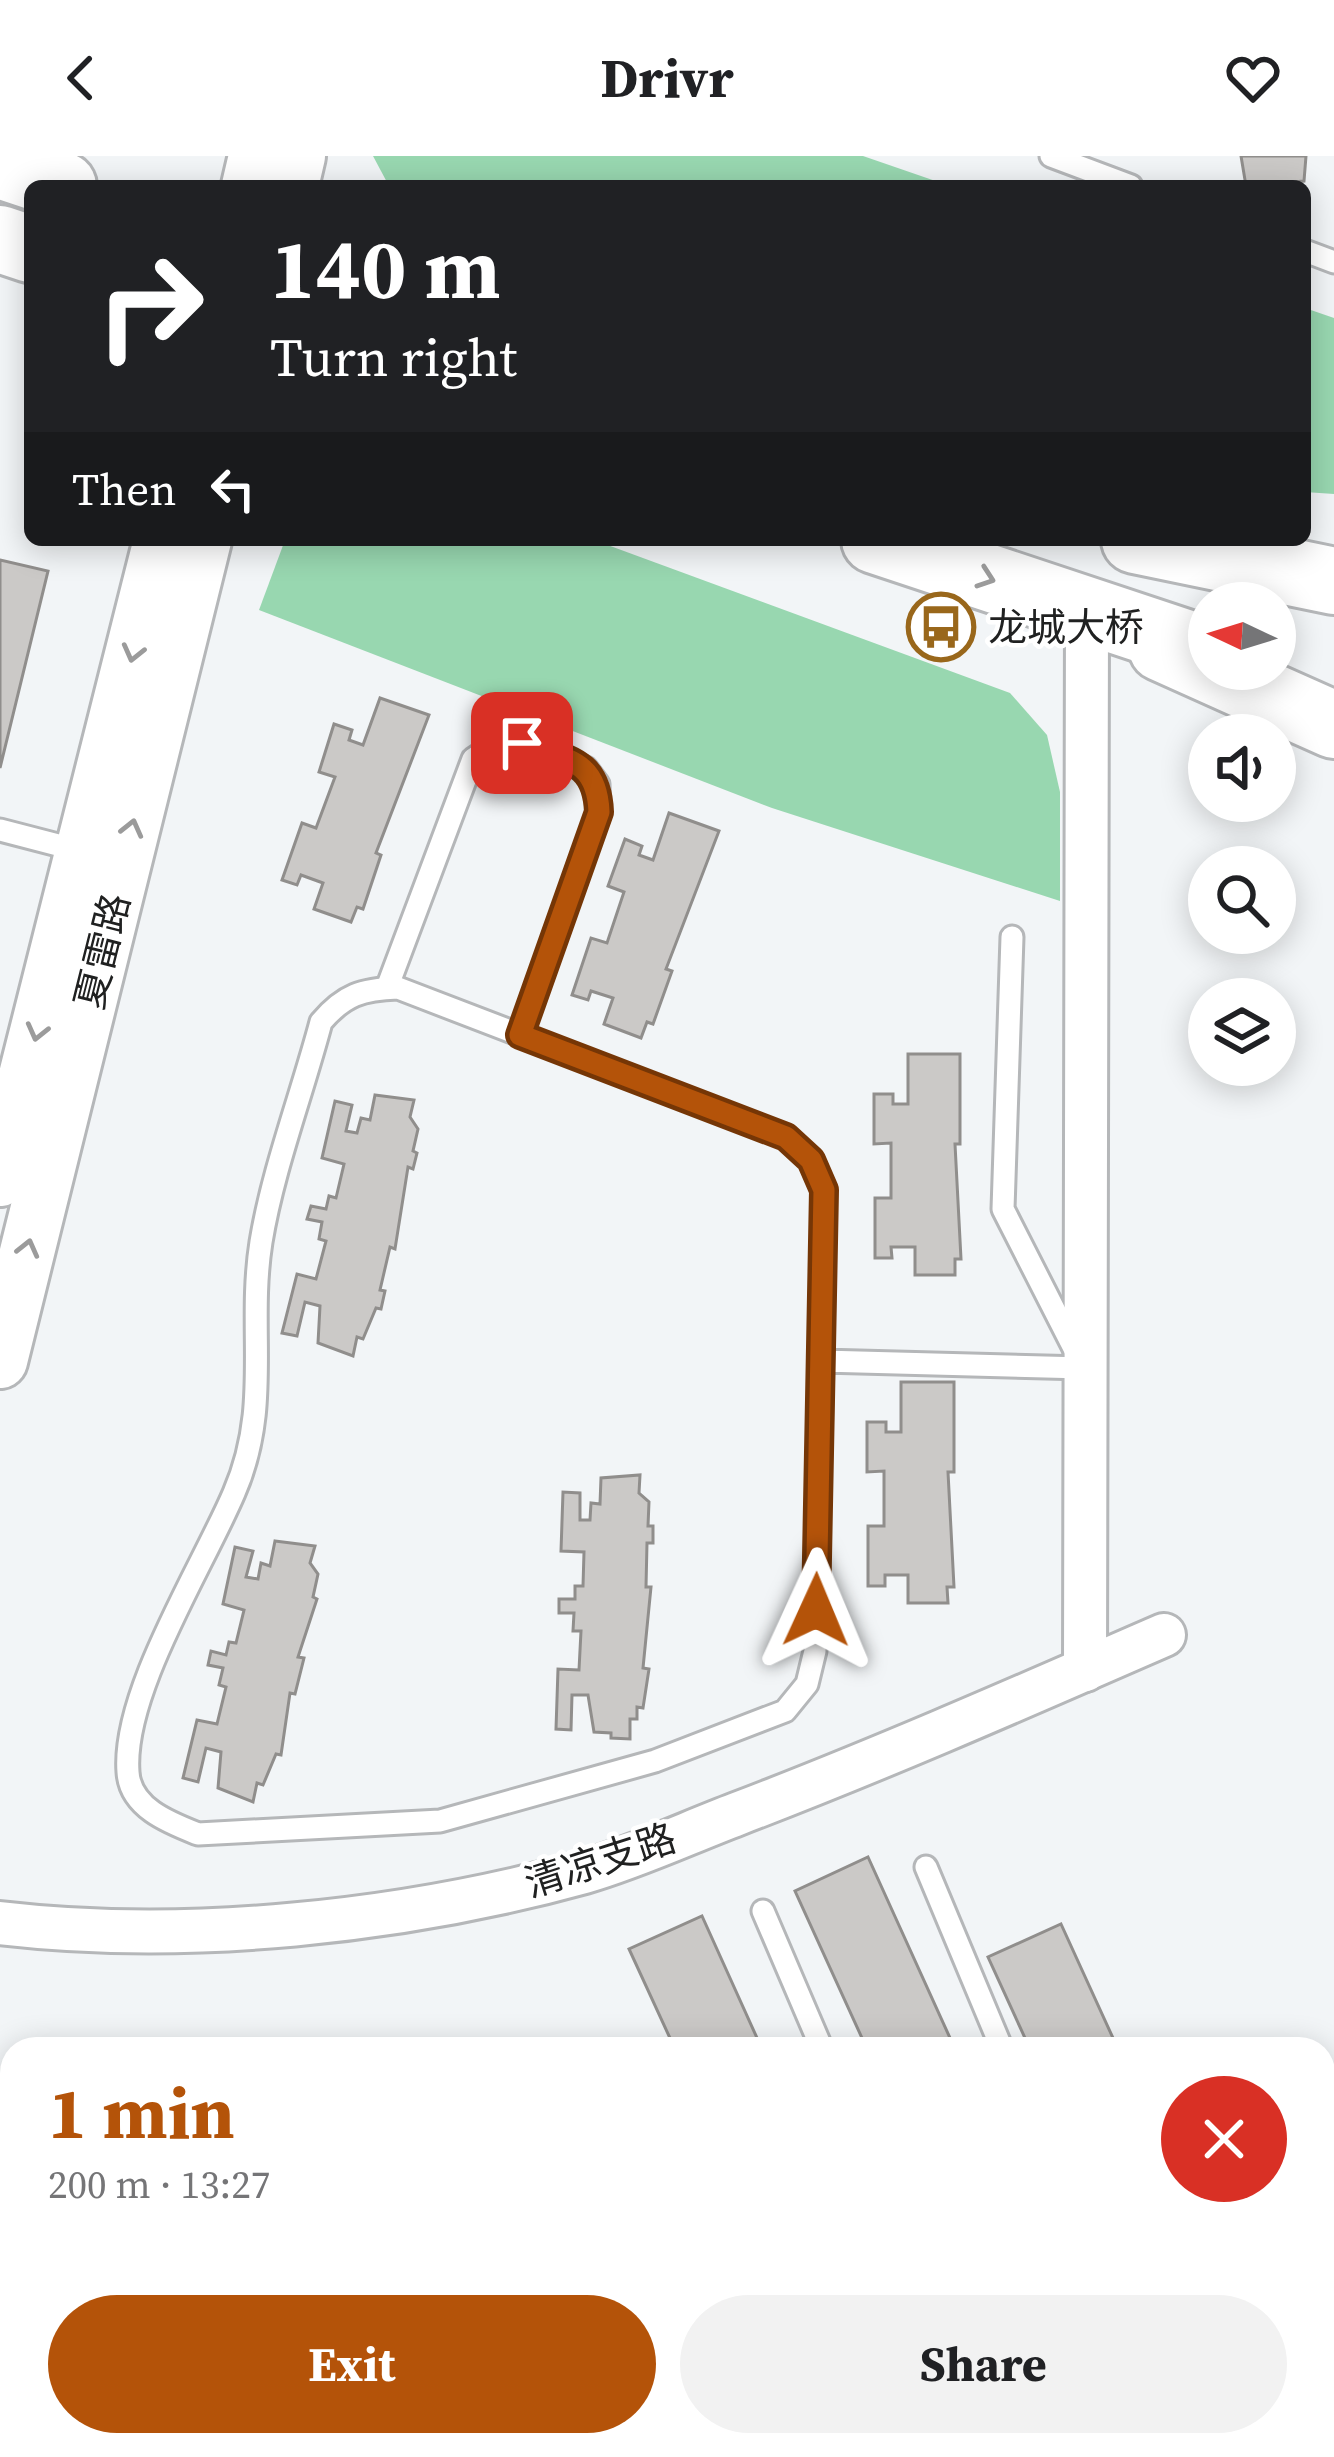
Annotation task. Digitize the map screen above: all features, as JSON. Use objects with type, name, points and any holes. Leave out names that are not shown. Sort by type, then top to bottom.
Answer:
[{"type":"main road","points":[[0,165],[67,180]]},
{"type":"main road","points":[[892,546],[1087,615],[1188,645]]},
{"type":"main road","points":[[1105,546],[1206,582]]},
{"type":"main road","points":[[1164,546],[1334,581]]},
{"type":"main road","points":[[1296,613],[1334,623]]},
{"type":"main road","points":[[1087,615],[1334,725]]},
{"type":"main road","points":[[1296,675],[1334,683]]},
{"type":"street","name":"夏雷路","points":[[0,1179],[159,546]]},
{"type":"street","name":"夏雷路","points":[[0,1361],[202,546]]},
{"type":"street","points":[[1084,1670],[1087,615]]},
{"type":"street","name":"清凉支路","points":[[0,1923],[46,1929],[257,1926],[412,1912],[588,1871],[886,1757],[1164,1635]]},
{"type":"lane","points":[[1051,156],[1115,180]]},
{"type":"lane","points":[[387,988],[473,759],[491,747],[522,743],[586,768],[598,784],[599,812],[520,1035]]},
{"type":"lane","points":[[0,830],[82,852]]},
{"type":"lane","points":[[822,1360],[1084,1368],[1003,1209],[1012,937]]},
{"type":"lane","points":[[387,988],[786,1137],[811,1160],[824,1190],[814,1651],[807,1684],[785,1712],[655,1761],[440,1821],[198,1834],[162,1820],[139,1798],[128,1778],[139,1698],[254,1442],[261,1242],[321,1022],[341,998],[387,988]]},
{"type":"lane","points":[[926,1868],[997,2037]]},
{"type":"lane","points":[[763,1911],[817,2037]]},
{"type":"green space","points":[[373,156],[863,156],[933,180],[386,180]]},
{"type":"green space","points":[[1311,310],[1334,318],[1334,494],[1311,492]]},
{"type":"green space","points":[[283,546],[610,546],[1010,693],[1047,735],[1060,792],[1060,901],[772,808],[259,610]]},
{"type":"building","points":[[1241,156],[1306,156],[1304,180],[1245,180]]},
{"type":"building","points":[[0,560],[48,571],[0,768]]},
{"type":"building","points":[[380,698],[429,715],[376,853],[381,855],[363,909],[357,907],[351,922],[314,909],[323,883],[301,875],[297,885],[282,880],[302,823],[316,828],[335,777],[319,772],[334,724],[352,730],[349,740],[363,745]]},
{"type":"building","points":[[669,813],[719,831],[666,969],[672,971],[653,1024],[647,1022],[641,1038],[604,1024],[613,998],[591,991],[588,1000],[572,995],[591,938],[607,943],[624,892],[608,886],[625,839],[642,846],[639,855],[653,860]]},
{"type":"building","points":[[908,1054],[960,1054],[960,1144],[955,1144],[961,1259],[955,1259],[955,1275],[915,1275],[915,1247],[891,1247],[892,1258],[875,1258],[875,1198],[891,1198],[891,1143],[874,1144],[874,1094],[893,1094],[893,1104],[908,1104]]},
{"type":"building","points":[[375,1095],[414,1100],[410,1117],[418,1129],[413,1151],[417,1153],[413,1169],[408,1167],[395,1249],[390,1247],[380,1290],[385,1291],[381,1309],[376,1308],[363,1339],[357,1337],[353,1356],[318,1343],[320,1306],[305,1302],[297,1336],[282,1333],[297,1274],[316,1279],[326,1241],[319,1239],[322,1222],[307,1219],[311,1206],[326,1209],[329,1196],[336,1198],[344,1164],[322,1158],[335,1101],[352,1105],[346,1131],[357,1133],[361,1118],[370,1120]]},
{"type":"building","points":[[901,1382],[954,1382],[954,1472],[948,1472],[954,1587],[947,1587],[948,1603],[908,1603],[908,1575],[885,1575],[885,1586],[868,1586],[868,1526],[884,1526],[884,1471],[867,1472],[867,1422],[886,1422],[886,1432],[901,1432]]},
{"type":"building","points":[[640,1475],[639,1493],[649,1502],[648,1526],[653,1526],[653,1543],[647,1543],[646,1587],[651,1587],[643,1708],[637,1707],[637,1719],[630,1719],[630,1739],[611,1738],[611,1733],[594,1732],[588,1695],[572,1695],[571,1730],[556,1729],[558,1669],[579,1670],[581,1631],[573,1631],[574,1613],[559,1613],[559,1599],[575,1599],[575,1586],[583,1586],[584,1552],[561,1551],[563,1492],[580,1493],[580,1520],[590,1520],[591,1503],[600,1504],[601,1478]]},
{"type":"building","points":[[275,1541],[315,1546],[310,1563],[318,1574],[313,1597],[317,1599],[298,1657],[304,1658],[295,1694],[290,1693],[281,1755],[276,1754],[263,1785],[257,1783],[253,1802],[218,1788],[221,1752],[206,1748],[198,1782],[183,1778],[197,1720],[217,1724],[226,1687],[219,1685],[223,1668],[208,1665],[211,1651],[226,1655],[229,1642],[236,1643],[244,1610],[223,1604],[235,1547],[253,1551],[246,1577],[258,1579],[261,1563],[270,1566]]},
{"type":"building","points":[[868,1857],[950,2037],[862,2037],[795,1891]]},
{"type":"building","points":[[702,1916],[757,2037],[669,2037],[629,1949]]},
{"type":"building","points":[[1061,1924],[1113,2037],[1025,2037],[988,1957]]},
{"type":"place","name":"龙城大桥","points":[[941,627]]},
{"type":"route","points":[[522,743],[586,768],[598,784],[599,812],[520,1035],[786,1137],[811,1160],[824,1190],[816,1610]]}]
